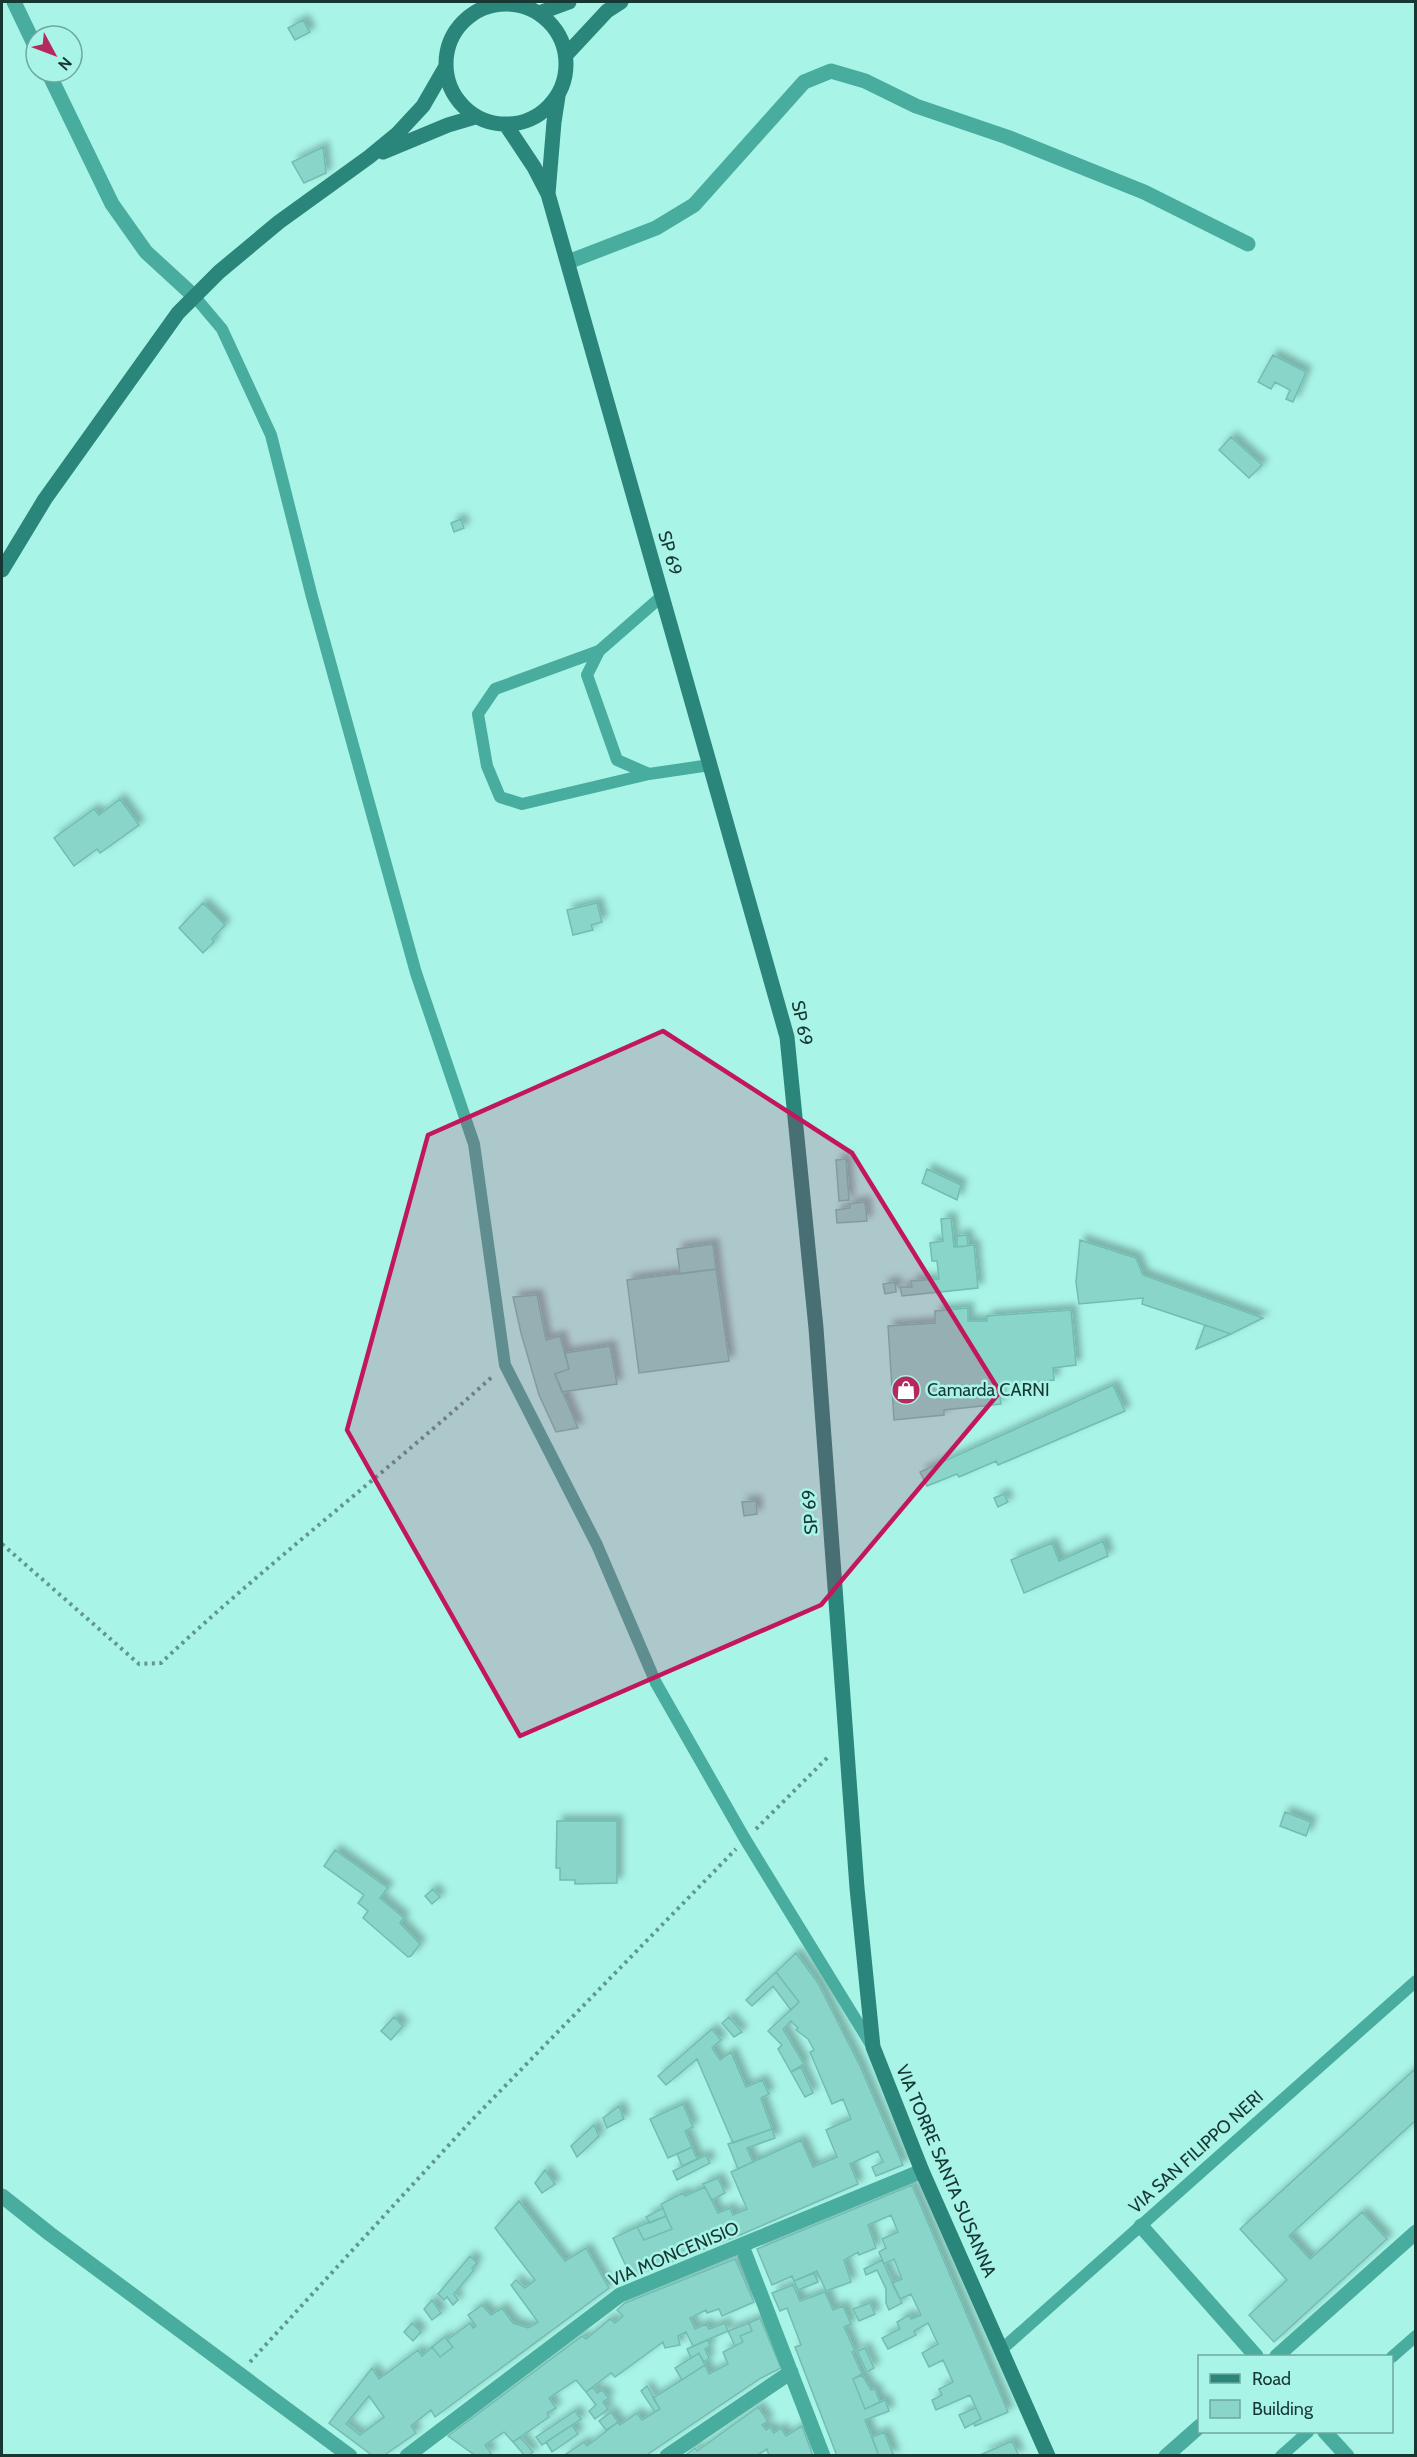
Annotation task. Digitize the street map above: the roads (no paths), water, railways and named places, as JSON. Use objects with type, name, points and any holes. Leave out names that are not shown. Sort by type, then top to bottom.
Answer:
[{"type":"main road","points":[[468,17],[472,2]]},
{"type":"main road","points":[[2,570],[45,498],[178,313],[219,272],[279,222],[369,158],[397,134],[423,106],[445,68],[450,40],[468,17],[495,4],[529,7],[569,2]]},
{"type":"main road","points":[[566,55],[607,11],[621,2]]},
{"type":"main road","points":[[529,7],[552,24],[561,38],[566,55],[566,76],[558,95],[554,122],[548,194]]},
{"type":"main road","points":[[445,68],[454,96],[463,108],[475,117],[490,123],[506,125],[527,122],[545,111],[558,95]]},
{"type":"main road","points":[[369,158],[448,125],[475,117]]},
{"type":"main road","points":[[506,125],[534,167],[548,194]]},
{"type":"main road","name":"SP 69","points":[[548,194],[787,1037],[816,1328],[857,1888]]},
{"type":"main road","name":"VIA TORRE SANTA SUSANNA","points":[[857,1888],[873,2047],[922,2171],[1048,2456]]},
{"type":"street","points":[[14,2],[25,24]]},
{"type":"street","points":[[568,262],[656,228],[694,205],[804,82],[831,71],[865,81],[916,106],[1007,137],[1134,188],[1248,244]]},
{"type":"street","points":[[54,84],[112,204],[146,252],[195,297]]},
{"type":"street","name":"VIA MONCENISIO","points":[[407,2456],[620,2295],[922,2171]]},
{"type":"street","points":[[2,2196],[350,2456]]},
{"type":"street","points":[[1141,2226],[1255,2355]]},
{"type":"street","points":[[1278,2355],[1416,2232]]},
{"type":"street","points":[[742,2246],[823,2456]]},
{"type":"street","points":[[667,2456],[791,2372]]},
{"type":"street","points":[[1166,2456],[1198,2428]]},
{"type":"street","points":[[1326,2433],[1347,2456]]},
{"type":"lane","points":[[195,297],[222,328],[271,435],[312,597],[416,973],[474,1144],[506,1365],[597,1545],[656,1683],[745,1839],[873,2047]]},
{"type":"lane","points":[[662,596],[599,651],[495,689],[478,714],[487,766],[500,797],[522,804],[649,774],[710,765]]},
{"type":"lane","points":[[599,651],[587,675],[617,760],[649,774]]},
{"type":"lane","name":"VIA SAN FILIPPO NERI","points":[[1001,2350],[1416,1981]]},
{"type":"lane","points":[[1393,2356],[1416,2336]]},
{"type":"lane","points":[[1281,2456],[1307,2433]]},
{"type":"place","name":"Camarda CARNI","points":[[906,1390]]}]
